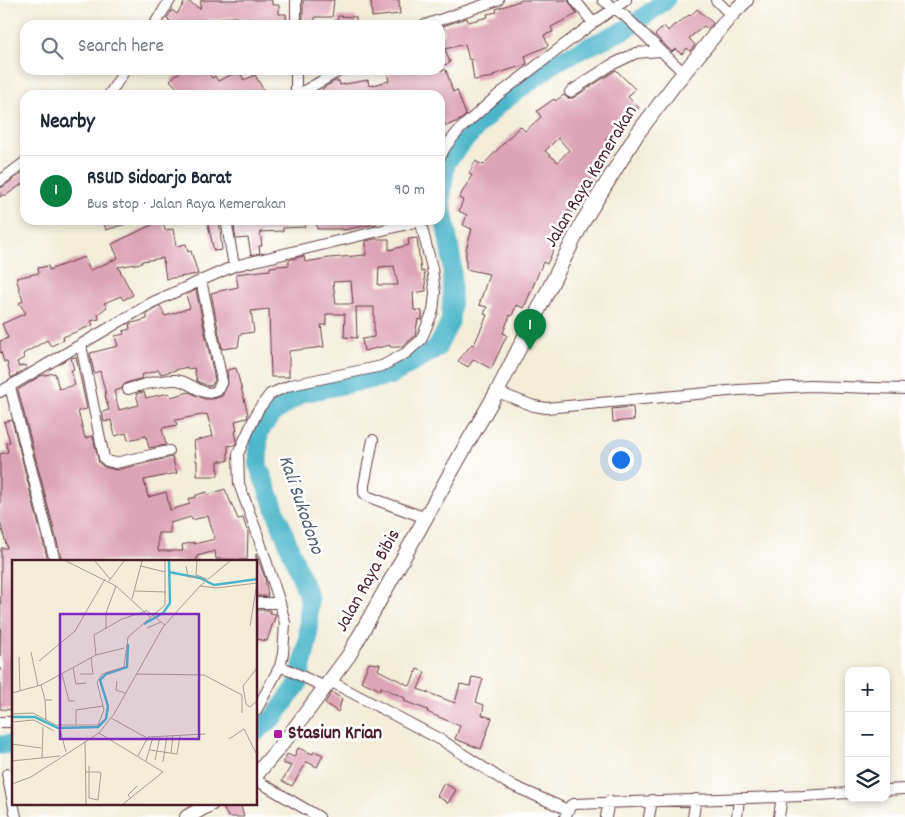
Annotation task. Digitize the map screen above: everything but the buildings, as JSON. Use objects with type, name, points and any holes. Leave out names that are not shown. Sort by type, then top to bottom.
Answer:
[{"type":"main road","name":"Jalan Raya Kemerakan","points":[[497,392],[582,223],[637,134],[731,15],[746,0]]},
{"type":"main road","name":"Jalan Raya Bibis","points":[[258,774],[349,655],[497,392]]},
{"type":"main road","points":[[187,817],[210,804]]},
{"type":"street","points":[[157,20],[170,0]]},
{"type":"street","points":[[296,0],[296,20]]},
{"type":"street","points":[[440,20],[498,0]]},
{"type":"street","points":[[575,0],[593,23]]},
{"type":"street","points":[[602,0],[625,16],[684,73]]},
{"type":"street","points":[[445,148],[460,129],[486,106],[593,23],[626,0]]},
{"type":"street","points":[[716,0],[731,15]]},
{"type":"street","points":[[570,92],[611,66],[636,53],[660,51]]},
{"type":"street","points":[[112,90],[122,75]]},
{"type":"street","points":[[296,75],[296,90]]},
{"type":"street","points":[[305,90],[332,75]]},
{"type":"street","points":[[0,181],[20,166]]},
{"type":"street","points":[[227,225],[234,266]]},
{"type":"street","points":[[0,392],[153,302],[234,266],[403,225]]},
{"type":"street","points":[[258,708],[282,667],[285,623],[257,533],[239,484],[237,463],[241,445],[258,410],[270,394],[291,385],[382,366],[415,347],[421,340],[433,311],[435,282],[421,225]]},
{"type":"street","points":[[128,389],[160,381],[178,380],[205,393],[213,394],[217,391],[222,382],[201,280]]},
{"type":"street","points":[[81,345],[104,458],[107,461],[116,463],[169,451]]},
{"type":"street","points":[[10,387],[55,560]]},
{"type":"street","points":[[497,392],[534,406],[546,408],[739,390],[792,387],[905,389]]},
{"type":"street","points":[[373,440],[364,494],[426,518]]},
{"type":"street","points":[[258,603],[280,603]]},
{"type":"street","points":[[282,667],[328,684],[443,741],[507,783],[566,814],[574,804],[845,792]]},
{"type":"street","points":[[7,774],[12,798]]},
{"type":"street","points":[[258,781],[319,817]]},
{"type":"street","points":[[890,790],[905,788]]},
{"type":"street","points":[[779,817],[782,796]]},
{"type":"street","points":[[737,817],[739,798]]},
{"type":"street","points":[[693,817],[696,799]]},
{"type":"street","points":[[649,817],[652,800]]},
{"type":"street","points":[[606,817],[609,802]]},
{"type":"street","points":[[13,804],[16,817]]},
{"type":"waterway","name":"Kali Sukodono","points":[[445,170],[446,162],[498,105],[556,62],[630,27],[666,0]]},
{"type":"waterway","name":"Kali Sukodono","points":[[258,730],[275,716],[298,684],[308,640],[309,598],[258,465],[259,432],[272,414],[302,393],[390,376],[437,348],[450,322],[452,296],[452,261],[445,222]]},
{"type":"waterway","name":"Kali Sukodono","points":[[0,745],[12,744]]},
{"type":"place","name":"RSUD Sidoarjo Barat","points":[[530,350]]},
{"type":"place","name":"Stasiun Krian","points":[[278,734]]}]
